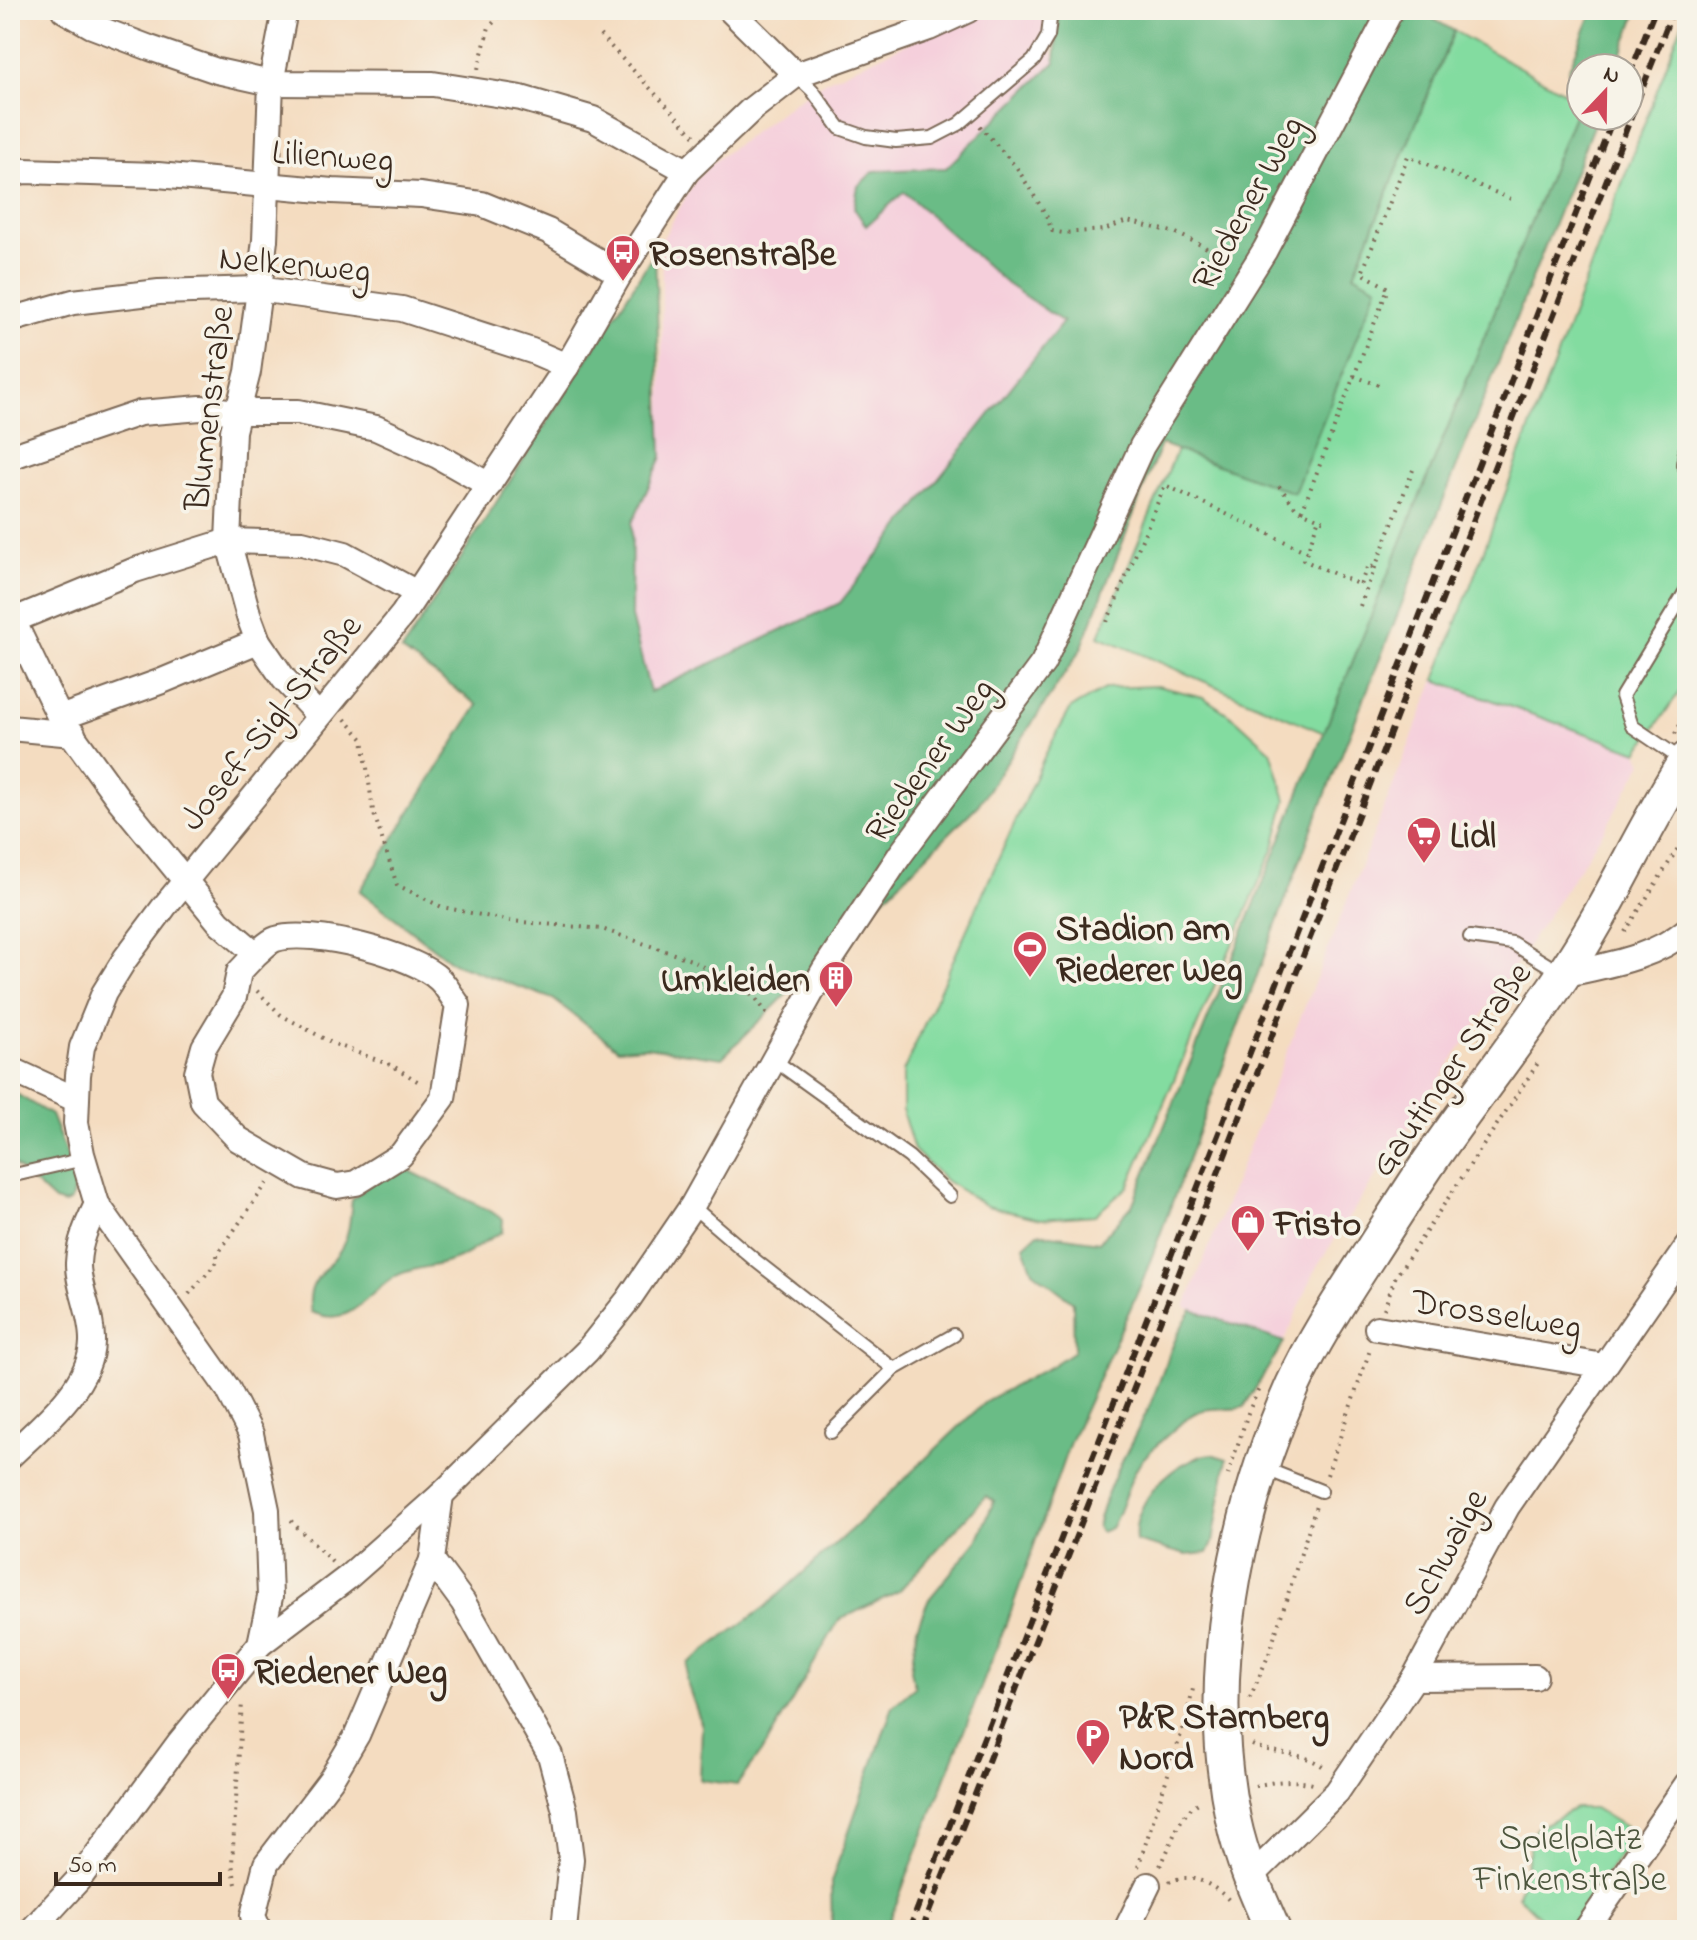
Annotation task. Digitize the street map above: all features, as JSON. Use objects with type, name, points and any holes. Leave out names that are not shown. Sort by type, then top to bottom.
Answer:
[{"type":"main road","name":"Gautinger Straße","points":[[1273,1930],[1250,1878],[1233,1821],[1221,1728],[1221,1687],[1230,1597],[1263,1468],[1294,1383],[1332,1314],[1428,1163],[1563,975],[1601,916],[1686,761]]},
{"type":"street","points":[[64,10],[92,26],[150,48],[217,71],[271,83],[433,84],[521,98],[593,119],[687,171]]},
{"type":"street","name":"Blumenstraße","points":[[285,10],[271,83],[265,240],[248,372],[233,431],[228,541],[258,641],[284,679],[325,708]]},
{"type":"street","points":[[730,10],[796,75]]},
{"type":"street","name":"Josef-Sigl-Straße","points":[[254,1652],[270,1597],[267,1510],[251,1434],[229,1390],[97,1204],[84,1159],[76,1123],[75,1099],[82,1047],[104,993],[125,959],[186,880],[403,614],[567,366],[620,274],[687,171],[752,109],[796,75],[929,28],[968,10]]},
{"type":"street","name":"Riedener Weg","points":[[254,1652],[347,1578],[441,1495],[587,1351],[628,1300],[692,1206],[824,970],[900,855],[1043,663],[1142,446],[1265,250],[1391,10]]},
{"type":"street","name":"Lilienweg","points":[[14,168],[158,175],[268,186],[421,195],[482,204],[548,231],[620,274]]},
{"type":"street","name":"Nelkenweg","points":[[10,320],[73,302],[190,290],[258,289],[402,309],[532,351],[567,366]]},
{"type":"street","points":[[10,457],[140,413],[201,408],[238,412],[298,412],[376,428],[438,456],[489,485]]},
{"type":"street","points":[[256,954],[219,922],[120,801],[67,726],[12,617],[135,570],[228,541],[302,543],[345,554],[417,593]]},
{"type":"street","points":[[10,728],[67,726],[162,681],[258,641]]},
{"type":"street","points":[[1563,975],[1643,956],[1675,940],[1687,930]]},
{"type":"street","points":[[301,936],[336,941],[409,960],[439,979],[458,1005],[443,1098],[401,1155],[356,1183],[337,1186],[304,1177],[279,1164],[238,1139],[203,1102],[197,1072],[204,1047],[234,997],[239,972],[256,954],[274,939],[301,936]]},
{"type":"street","points":[[10,1069],[75,1099]]},
{"type":"street","points":[[10,1456],[66,1402],[82,1376],[92,1345],[89,1310],[78,1265],[82,1237],[97,1204]]},
{"type":"street","name":"Schwaige","points":[[1250,1878],[1337,1792],[1414,1678],[1507,1507],[1687,1247]]},
{"type":"street","name":"Drosselweg","points":[[1377,1328],[1604,1366]]},
{"type":"street","points":[[256,1923],[266,1864],[331,1779],[357,1735],[432,1560],[441,1495]]},
{"type":"street","points":[[432,1560],[463,1602],[550,1755],[565,1811],[571,1859],[564,1930]]},
{"type":"street","points":[[32,1930],[79,1879],[179,1743],[254,1652]]},
{"type":"street","points":[[1414,1678],[1535,1677]]},
{"type":"street","points":[[1586,1930],[1687,1784]]},
{"type":"street","points":[[1126,1930],[1148,1885]]},
{"type":"lane","points":[[796,75],[812,90],[840,128],[866,137],[896,141],[932,138],[959,124],[1034,60],[1048,36],[1051,10]]},
{"type":"lane","points":[[1687,441],[1683,464],[1687,471]]},
{"type":"lane","points":[[1686,761],[1632,726],[1622,696],[1687,589]]},
{"type":"lane","points":[[1470,937],[1512,943],[1563,975]]},
{"type":"lane","points":[[779,1050],[909,1157],[950,1196]]},
{"type":"lane","points":[[10,1176],[84,1159]]},
{"type":"lane","points":[[692,1206],[756,1261],[894,1369]]},
{"type":"lane","points":[[831,1432],[894,1369],[954,1335]]},
{"type":"lane","points":[[1263,1468],[1321,1491]]},
{"type":"path","points":[[473,91],[489,27],[506,10]]},
{"type":"path","points":[[600,35],[708,149]]},
{"type":"path","points":[[972,114],[983,132],[1017,168],[1046,215],[1052,231],[1104,230],[1127,221],[1176,233],[1205,247],[1244,284]]},
{"type":"path","points":[[1302,511],[1388,288],[1362,273],[1408,156],[1516,201]]},
{"type":"path","points":[[1354,376],[1384,387]]},
{"type":"path","points":[[1360,606],[1413,470]]},
{"type":"path","points":[[1107,622],[1165,485],[1307,552]]},
{"type":"path","points":[[1279,486],[1297,509],[1327,522]]},
{"type":"path","points":[[1319,518],[1303,560],[1360,585],[1368,565],[1375,568]]},
{"type":"path","points":[[325,708],[363,739],[373,811],[397,885],[442,907],[510,921],[602,929],[691,960],[755,997],[779,1050]]},
{"type":"path","points":[[239,972],[281,1015],[332,1043],[393,1066],[443,1098]]},
{"type":"path","points":[[189,1294],[218,1261],[217,1255],[279,1164]]},
{"type":"path","points":[[289,1519],[337,1568]]},
{"type":"path","points":[[254,1652],[238,1732],[232,1864],[240,1903],[256,1923]]},
{"type":"path","points":[[1253,1786],[1299,1781],[1329,1785],[1337,1792]]},
{"type":"path","points":[[1209,1798],[1194,1804],[1178,1825],[1166,1855],[1148,1885],[1161,1886],[1177,1878],[1191,1877],[1214,1887],[1228,1898],[1236,1911]]},
{"type":"shaded area","points":[[992,10],[1043,10],[1055,62],[945,174],[854,208],[866,225],[904,191],[1007,284],[1064,321],[840,604],[649,692],[631,617],[632,523],[662,457],[662,240],[697,177],[798,99],[830,79],[930,33]]},
{"type":"shaded area","points":[[1435,680],[1638,752],[1643,762],[1607,826],[1317,1266],[1284,1342],[1185,1307]]},
{"type":"green space","points":[[1059,10],[1418,10],[1454,31],[1354,274],[1377,287],[1294,493],[1161,444],[1081,649],[978,805],[722,1058],[646,1047],[618,1049],[553,999],[453,963],[360,891],[478,705],[402,651],[655,252],[662,457],[632,523],[631,617],[650,692],[840,603],[1063,322],[1007,284],[904,192],[866,226],[854,208],[858,186],[874,171],[946,168],[1055,62]]},
{"type":"green space","points":[[1593,10],[1638,10],[1622,52],[1576,52]]},
{"type":"green space","points":[[1682,24],[1687,27],[1687,681],[1638,752],[1435,680],[1641,132],[1645,132],[1645,122]]},
{"type":"green space","points":[[1454,31],[1565,93],[1565,132],[1567,132],[1324,733],[1099,636],[1177,450],[1294,492],[1377,287],[1354,274]]},
{"type":"green space","points":[[1567,132],[1591,132],[1313,826],[1143,1280],[1070,1442],[1011,1611],[886,1930],[832,1930],[831,1882],[893,1706],[915,1687],[911,1670],[917,1627],[929,1599],[977,1541],[994,1501],[986,1496],[899,1591],[839,1620],[767,1744],[737,1785],[700,1780],[702,1726],[686,1680],[688,1663],[765,1607],[987,1400],[1074,1351],[1073,1302],[1033,1271],[1024,1246],[1038,1233],[1099,1242],[1132,1206]]},
{"type":"green space","points":[[1157,686],[1203,697],[1237,720],[1271,751],[1286,800],[1274,847],[1128,1187],[1095,1215],[1040,1219],[987,1206],[946,1181],[914,1150],[903,1114],[903,1072],[1045,755],[1071,708],[1107,688]]},
{"type":"green space","points":[[10,1090],[51,1115],[76,1179],[71,1201],[65,1204],[54,1201],[14,1164],[10,1165]]},
{"type":"green space","points":[[397,1167],[492,1212],[503,1220],[502,1232],[459,1258],[398,1275],[348,1313],[329,1317],[311,1312],[311,1291],[345,1240],[352,1200],[371,1183]]},
{"type":"green space","points":[[1192,1310],[1284,1342],[1244,1407],[1195,1413],[1149,1453],[1135,1471],[1111,1528],[1101,1532],[1097,1527],[1106,1496]]},
{"type":"green space","points":[[1211,1454],[1227,1459],[1213,1542],[1208,1553],[1186,1555],[1136,1541],[1140,1511],[1158,1484],[1183,1464]]},
{"type":"green space","name":"Spielplatz Finkenstraße","points":[[1575,1808],[1594,1808],[1635,1833],[1567,1930],[1553,1930],[1518,1896],[1535,1829]]},
{"type":"railway","points":[[1638,52],[1655,10]]},
{"type":"railway","points":[[922,1930],[1673,10]]},
{"type":"railway","points":[[909,1930],[1608,132]]},
{"type":"place","name":"Rosenstraße","points":[[623,283]]},
{"type":"place","name":"Lidl","points":[[1424,865]]},
{"type":"place","name":"Stadion am Riederer Weg","points":[[1030,979]]},
{"type":"place","name":"Umkleiden","points":[[836,1009]]},
{"type":"place","name":"Fristo","points":[[1248,1253]]},
{"type":"place","name":"Riedener Weg","points":[[228,1701]]},
{"type":"place","name":"P&R Starnberg Nord","points":[[1093,1767]]}]
